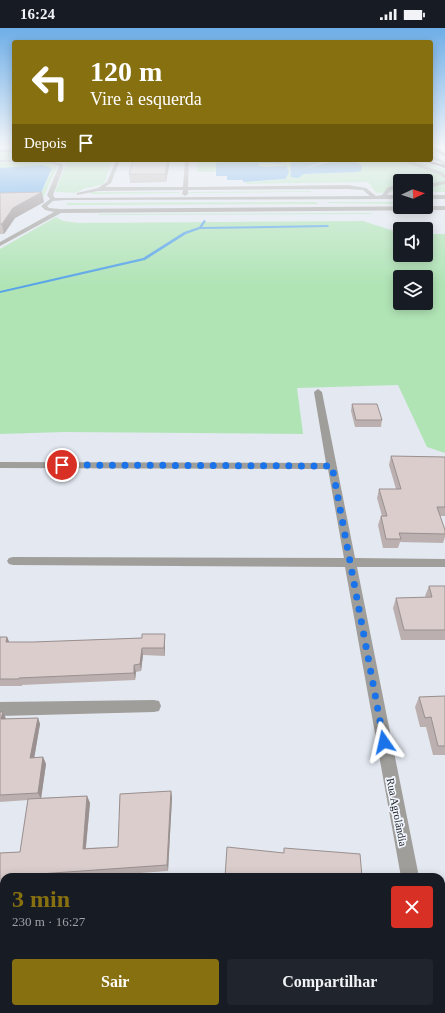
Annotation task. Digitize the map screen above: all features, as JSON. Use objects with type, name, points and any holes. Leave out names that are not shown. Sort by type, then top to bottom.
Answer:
[{"type":"street","points":[[51,193],[50,195],[53,200]]},
{"type":"street","points":[[70,198],[81,193]]},
{"type":"street","points":[[185,193],[185,197]]},
{"type":"street","points":[[318,193],[325,209]]},
{"type":"street","points":[[370,193],[375,196]]},
{"type":"street","points":[[393,197],[70,198],[53,200],[44,206],[47,209],[60,211],[445,208]]},
{"type":"street","points":[[433,197],[445,197]]},
{"type":"street","points":[[0,244],[60,211]]},
{"type":"street","name":"Rua Agrolândia","points":[[318,392],[409,873]]},
{"type":"street","points":[[0,465],[332,466]]},
{"type":"street","points":[[13,561],[445,563]]},
{"type":"street","points":[[0,709],[154,706]]},
{"type":"green space","points":[[41,193],[45,193],[43,198],[0,201],[40,195]]},
{"type":"green space","points":[[91,193],[180,193],[92,194]]},
{"type":"green space","points":[[316,202],[318,204],[66,205],[67,203]]},
{"type":"green space","points":[[329,202],[393,202],[393,204],[326,203]]},
{"type":"green space","points":[[99,214],[373,214],[97,215]]},
{"type":"green space","points":[[56,217],[63,221],[79,223],[363,221],[393,231],[393,262],[433,262],[433,234],[445,234],[445,453],[427,447],[398,385],[297,388],[303,434],[64,432],[0,434],[0,249]]},
{"type":"water","points":[[0,193],[41,193],[40,195],[0,201]]},
{"type":"building","points":[[0,193],[40,193],[13,208],[2,224],[0,224]]},
{"type":"building","points":[[352,404],[377,404],[382,420],[356,420]]},
{"type":"building","points":[[391,456],[445,457],[445,507],[437,507],[445,534],[399,533],[401,539],[386,539],[381,516],[387,516],[379,489],[401,489]]},
{"type":"building","points":[[429,586],[445,586],[445,630],[404,630],[396,598],[432,597]]},
{"type":"building","points":[[142,634],[165,634],[164,648],[142,648],[140,664],[134,665],[134,673],[0,679],[0,637],[7,637],[6,642],[33,642],[142,638]]},
{"type":"building","points":[[445,696],[445,746],[438,746],[431,717],[425,718],[419,697]]},
{"type":"building","points":[[0,712],[3,712],[1,719],[38,718],[30,758],[43,757],[38,793],[0,795]]},
{"type":"building","points":[[171,791],[167,865],[53,873],[0,873],[0,853],[20,852],[28,799],[87,796],[83,849],[118,847],[120,794]]},
{"type":"building","points":[[227,847],[284,853],[284,848],[360,854],[362,873],[225,873]]},
{"type":"waterway","points":[[200,228],[205,221]]},
{"type":"waterway","points":[[200,228],[328,226]]},
{"type":"waterway","points":[[0,292],[144,259],[185,233],[200,228]]},
{"type":"route","points":[[62,465],[332,466],[384,742]]}]
